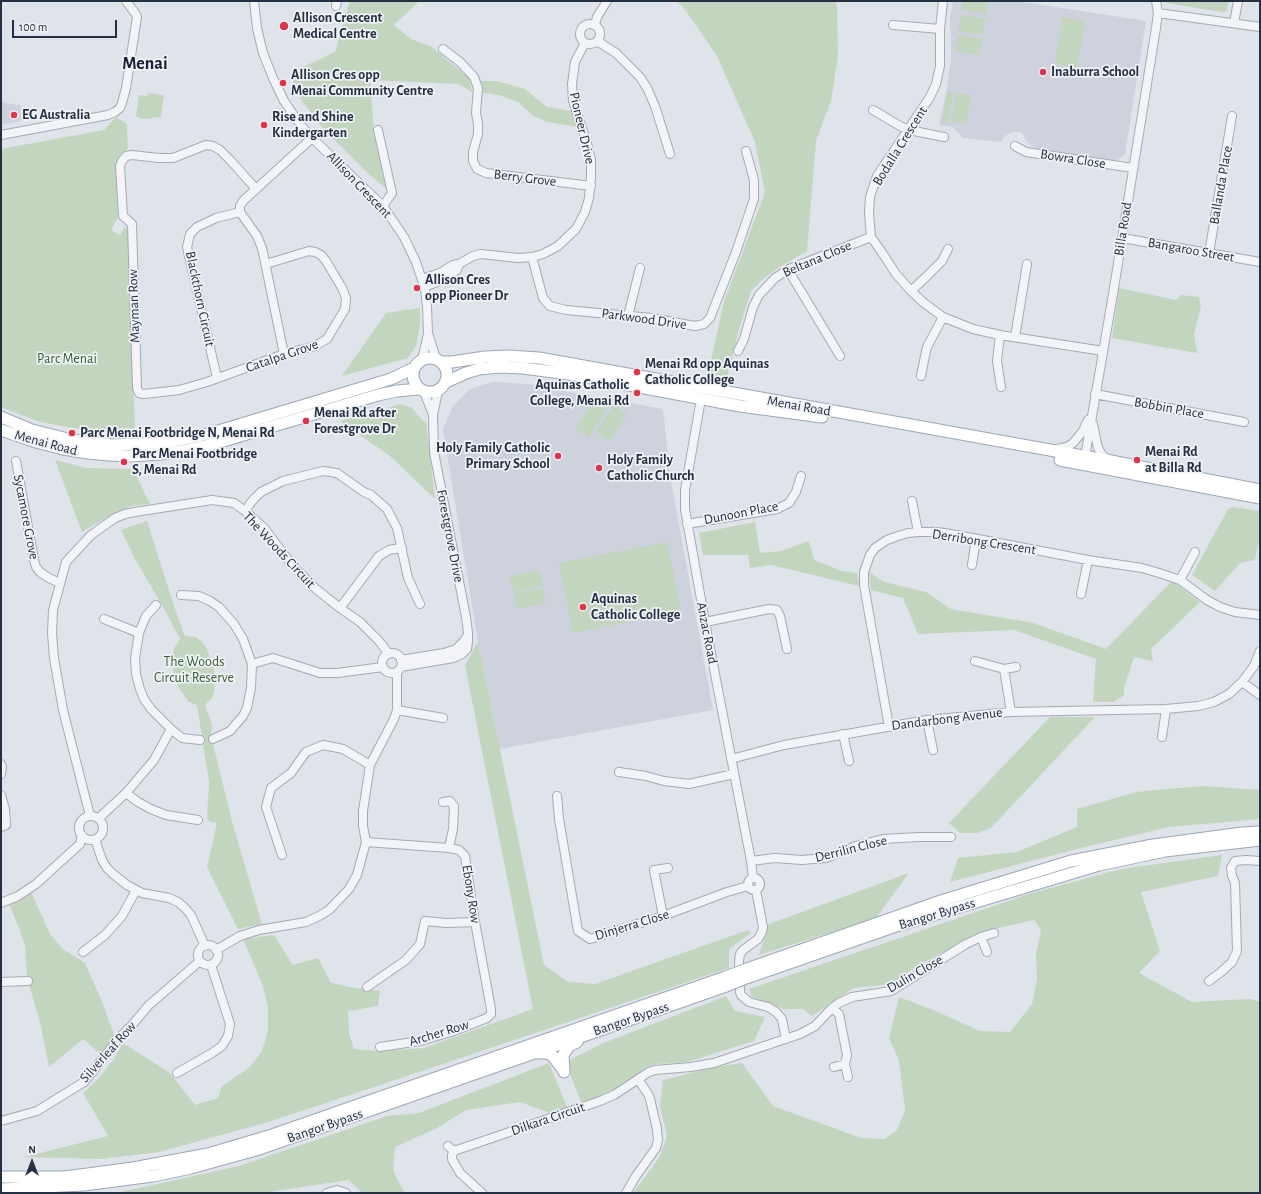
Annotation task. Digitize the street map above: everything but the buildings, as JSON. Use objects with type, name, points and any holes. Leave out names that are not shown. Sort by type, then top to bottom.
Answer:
[{"type":"main road","name":"Menai Road","points":[[438,360],[509,356],[539,358],[702,394],[1111,461],[1260,490]]},
{"type":"main road","points":[[430,358],[438,360],[447,371],[446,382],[443,387],[438,391],[433,392],[422,390],[414,383],[413,377],[418,364],[430,358]]},
{"type":"main road","name":"Menai Road","points":[[1,417],[27,428],[72,440],[112,445],[160,443],[215,432],[391,379],[418,364]]},
{"type":"main road","name":"Menai Road","points":[[446,382],[479,369],[500,367],[523,368],[576,375],[661,390],[702,394],[740,406],[847,420],[1260,498]]},
{"type":"main road","name":"Menai Road","points":[[1,430],[36,442],[63,449],[88,453],[130,456],[161,454],[188,450],[220,442],[378,395],[401,390],[422,390]]},
{"type":"main road","name":"Menai Road","points":[[1056,459],[1075,461],[1085,457]]},
{"type":"main road","name":"Menai Road","points":[[1085,457],[1094,464],[1117,472]]},
{"type":"main road","name":"Bangor Bypass","points":[[1,1189],[84,1185],[153,1176],[191,1168],[256,1150],[536,1053],[944,900],[1071,861],[1153,845],[1260,832]]},
{"type":"main road","name":"Bangor Bypass","points":[[748,973],[893,927],[1099,865],[1165,851],[1260,840]]},
{"type":"main road","name":"Bangor Bypass","points":[[1,1177],[80,1175],[133,1168],[208,1154],[272,1135],[725,982]]},
{"type":"main road","points":[[536,1053],[546,1053],[552,1055],[564,1072],[563,1055],[569,1046],[601,1029]]},
{"type":"street","points":[[1,135],[108,115],[120,108],[126,88],[137,17],[126,1]]},
{"type":"street","name":"Allison Crescent","points":[[254,1],[255,16],[261,44],[273,78],[290,110],[312,138],[383,206],[404,237],[416,262],[423,283],[427,306],[428,334]]},
{"type":"street","points":[[595,25],[597,17],[607,1]]},
{"type":"street","name":"Bodalla Crescent","points":[[871,237],[869,212],[870,197],[877,176],[909,130],[930,97],[936,84],[940,66],[940,29],[943,1]]},
{"type":"street","name":"Billa Road","points":[[1085,457],[1158,13],[1156,1]]},
{"type":"street","points":[[1234,23],[1238,1]]},
{"type":"street","points":[[1158,13],[1260,27]]},
{"type":"street","points":[[586,24],[595,25],[600,32],[599,38],[592,44],[585,43],[580,35],[581,29],[586,24]]},
{"type":"street","points":[[893,25],[940,29]]},
{"type":"street","points":[[597,41],[616,53],[640,77],[655,106],[670,154]]},
{"type":"street","name":"Pioneer Drive","points":[[423,283],[453,265],[459,264],[473,256],[481,254],[518,258],[532,257],[543,254],[558,246],[576,229],[585,212],[591,186],[591,160],[573,101],[572,84],[575,62],[585,43]]},
{"type":"street","name":"Berry Grove","points":[[443,49],[460,62],[474,77],[478,88],[476,113],[478,134],[473,152],[473,161],[477,169],[486,173],[591,186]]},
{"type":"street","points":[[873,110],[909,130],[944,137]]},
{"type":"street","name":"Ballanda Place","points":[[1209,253],[1232,116]]},
{"type":"street","points":[[378,130],[392,193],[383,206]]},
{"type":"street","points":[[284,354],[262,248],[258,236],[240,212],[240,206],[243,200],[312,138]]},
{"type":"street","name":"Mayman Row","points":[[137,388],[132,224],[123,216],[120,166],[122,161],[126,156],[132,155],[173,158],[206,145],[213,146],[220,150],[231,161],[256,189]]},
{"type":"street","name":"Bowra Close","points":[[1015,146],[1026,152],[1133,168]]},
{"type":"street","name":"Parkwood Drive","points":[[532,257],[543,298],[550,306],[566,310],[652,318],[695,326],[704,324],[710,318],[736,252],[754,200],[754,180],[746,151]]},
{"type":"street","name":"Blackthorn Circuit","points":[[217,378],[187,248],[190,234],[197,227],[216,218],[240,212]]},
{"type":"street","points":[[871,237],[896,274],[911,291],[943,317],[973,329],[1000,335],[1103,351]]},
{"type":"street","name":"Beltana Close","points":[[738,351],[744,339],[753,307],[759,294],[775,278],[789,269],[871,237]]},
{"type":"street","name":"Bangaroo Street","points":[[1122,238],[1260,262]]},
{"type":"street","points":[[911,291],[942,261],[948,249]]},
{"type":"street","name":"Catalpa Grove","points":[[137,388],[140,393],[144,394],[179,390],[284,354],[315,346],[327,339],[345,309],[346,298],[342,288],[326,261],[321,255],[309,251],[266,264]]},
{"type":"street","points":[[1015,337],[1027,264]]},
{"type":"street","points":[[628,316],[640,268]]},
{"type":"street","points":[[789,269],[840,356]]},
{"type":"street","points":[[921,376],[927,347],[943,317]]},
{"type":"street","points":[[428,334],[438,360]]},
{"type":"street","points":[[418,364],[428,334]]},
{"type":"street","points":[[1000,335],[997,361],[1002,387]]},
{"type":"street","points":[[422,390],[433,415]]},
{"type":"street","points":[[433,415],[438,391]]},
{"type":"street","name":"Anzac Road","points":[[702,394],[684,501],[704,622],[751,861],[753,878],[748,881],[752,888]]},
{"type":"street","name":"Bobbin Place","points":[[1095,394],[1244,422]]},
{"type":"street","points":[[1029,447],[1067,447],[1073,443],[1083,431],[1088,422],[1093,405]]},
{"type":"street","points":[[1093,405],[1092,423],[1098,448],[1102,455],[1111,461]]},
{"type":"street","name":"Forestgrove Drive","points":[[400,666],[456,649],[464,641],[468,633],[434,452],[433,415]]},
{"type":"street","name":"Sycamore Grove","points":[[16,461],[36,567],[41,574],[60,583]]},
{"type":"street","points":[[245,511],[256,497],[283,481],[319,471],[337,473],[364,492],[371,495],[387,509],[397,528],[408,578],[420,604]]},
{"type":"street","name":"Dunoon Place","points":[[687,524],[777,509],[789,503],[796,492],[801,476]]},
{"type":"street","name":"The Woods Circuit","points":[[94,817],[62,710],[54,658],[52,632],[53,610],[66,562],[91,535],[115,518],[125,514],[154,508],[212,500],[234,503],[264,528],[292,565],[316,589],[360,622],[379,641],[389,654]]},
{"type":"street","points":[[912,501],[918,532]]},
{"type":"street","name":"Derribong Crescent","points":[[889,726],[864,585],[864,572],[870,555],[876,548],[887,540],[908,533],[937,532],[1088,560],[1142,568],[1180,580],[1207,600],[1220,607],[1235,612],[1260,615]]},
{"type":"street","points":[[972,565],[976,539]]},
{"type":"street","points":[[340,608],[379,556],[389,550],[402,548]]},
{"type":"street","points":[[1180,580],[1195,552]]},
{"type":"street","points":[[1081,594],[1088,560]]},
{"type":"street","points":[[181,596],[199,596],[219,607],[234,624],[243,639],[252,664],[251,688],[247,708],[243,716],[230,731],[213,739]]},
{"type":"street","points":[[156,605],[146,616],[139,633],[135,658],[136,674],[140,689],[144,699],[151,709],[171,729],[182,738],[200,740]]},
{"type":"street","points":[[704,622],[769,609],[777,610],[780,616],[787,649]]},
{"type":"street","points":[[104,619],[139,633]]},
{"type":"street","name":"Dandarbong Avenue","points":[[731,759],[784,745],[927,720],[1010,712],[1166,709],[1198,706],[1214,702],[1229,694],[1242,682],[1254,666],[1260,651]]},
{"type":"street","points":[[216,950],[240,936],[259,930],[306,922],[329,910],[349,889],[357,875],[366,842],[362,810],[370,766],[397,710],[400,666],[398,656],[395,654],[389,654],[383,659],[383,667],[390,673],[400,666]]},
{"type":"street","points":[[252,664],[274,658],[320,673],[337,673],[383,667]]},
{"type":"street","points":[[975,661],[1004,669],[1016,667]]},
{"type":"street","points":[[1004,669],[1010,712]]},
{"type":"street","points":[[1242,682],[1260,695]]},
{"type":"street","points":[[1162,737],[1166,709]]},
{"type":"street","points":[[397,710],[443,718]]},
{"type":"street","points":[[927,720],[933,750]]},
{"type":"street","points":[[94,817],[103,824],[103,832],[95,839],[88,839],[82,835],[79,828],[81,821],[94,817],[126,793],[154,760],[171,729]]},
{"type":"street","points":[[843,734],[849,761]]},
{"type":"street","points":[[282,855],[266,807],[271,788],[291,773],[306,752],[323,745],[343,749],[370,766]]},
{"type":"street","points":[[1,764],[1,774]]},
{"type":"street","points":[[619,772],[646,776],[664,781],[689,784],[734,774]]},
{"type":"street","points":[[126,793],[151,810],[166,815],[198,820]]},
{"type":"street","points":[[1,796],[5,809],[6,825],[1,827]]},
{"type":"street","name":"Dinjerra Close","points":[[557,796],[559,819],[578,931],[590,939],[664,916],[727,892],[752,888]]},
{"type":"street","points":[[443,802],[450,801],[454,806],[453,829],[449,848]]},
{"type":"street","points":[[1,903],[18,896],[36,884],[80,844],[82,835]]},
{"type":"street","name":"Derrilin Close","points":[[751,861],[775,858],[802,860],[826,858],[856,846],[884,839],[951,837]]},
{"type":"street","points":[[95,839],[102,860],[107,868],[142,894],[169,898],[178,902],[185,908],[191,916],[205,946]]},
{"type":"street","name":"Ebony Row","points":[[366,842],[449,848],[459,850],[465,856],[491,1009]]},
{"type":"street","points":[[1210,981],[1232,962],[1238,951],[1235,883],[1230,868],[1235,861],[1260,861]]},
{"type":"street","points":[[664,916],[654,870],[668,868]]},
{"type":"street","points":[[752,888],[763,927],[758,938],[740,954],[738,961],[740,992],[741,995],[749,1002],[768,1007],[776,1012],[782,1019],[786,1039]]},
{"type":"street","points":[[83,952],[105,935],[122,916],[136,890]]},
{"type":"street","points":[[367,987],[406,960],[420,944],[425,920],[446,923],[475,922]]},
{"type":"street","name":"Dulin Close","points":[[786,1039],[807,1031],[815,1026],[832,1008],[839,1003],[852,997],[891,991],[966,944],[994,933]]},
{"type":"street","points":[[981,937],[987,952]]},
{"type":"street","points":[[205,946],[211,946],[218,954],[217,960],[211,965],[205,965],[200,960],[198,953],[201,948],[205,946]]},
{"type":"street","name":"Silverleaf Row","points":[[1,1121],[37,1111],[84,1082],[118,1039],[149,1005],[200,960]]},
{"type":"street","points":[[177,1072],[222,1046],[228,1036],[230,1024],[211,965]]},
{"type":"street","points":[[1,982],[28,981]]},
{"type":"street","points":[[832,1008],[839,1014],[847,1055],[845,1064],[848,1077]]},
{"type":"street","name":"Archer Row","points":[[380,1047],[420,1041],[451,1032],[487,1018],[491,1014],[491,1009]]},
{"type":"street","name":"Dilkara Circuit","points":[[482,1193],[468,1182],[457,1168],[452,1159],[451,1149],[458,1149],[600,1101],[655,1070],[702,1066],[786,1039]]},
{"type":"street","points":[[834,1067],[845,1064]]},
{"type":"street","points":[[626,1193],[656,1148],[658,1140],[657,1129],[648,1094],[638,1079]]},
{"type":"street","points":[[327,1193],[337,1190],[346,1193]]},
{"type":"shaded area","name":"Inaburra School","points":[[953,1],[1017,1],[1146,21],[1125,154],[1116,161],[1037,149],[1028,143],[1022,133],[1018,132],[1008,134],[1001,142],[963,138],[953,127],[939,125],[947,89],[951,56],[950,19]]},
{"type":"shaded area","name":"EG Australia","points":[[1,102],[19,105],[28,110],[25,120],[1,125]]},
{"type":"shaded area","points":[[493,382],[528,384],[663,409],[671,482],[713,710],[500,749],[478,642],[443,429],[453,406],[470,389]]},
{"type":"green space","points":[[350,1],[419,1],[394,25],[411,39],[432,47],[470,79],[472,92],[458,84],[370,80],[374,134],[388,190],[372,177],[324,130],[299,97],[290,73],[335,52]]},
{"type":"green space","points":[[677,1],[835,1],[837,7],[838,56],[831,101],[816,141],[807,251],[775,270],[751,291],[739,329],[727,378],[708,373],[724,302],[765,192],[755,142],[717,56],[686,11]]},
{"type":"green space","points":[[963,1],[988,1],[986,14],[961,10]]},
{"type":"green space","points":[[1165,1],[1229,1],[1226,12],[1222,12],[1166,3]]},
{"type":"green space","points":[[961,15],[985,19],[982,35],[958,31]]},
{"type":"green space","points":[[1062,17],[1085,21],[1077,68],[1055,64]]},
{"type":"green space","points":[[958,35],[982,39],[979,55],[955,51]]},
{"type":"green space","points":[[481,81],[497,81],[525,89],[547,107],[572,111],[577,127],[548,122],[533,116],[518,102],[499,95],[483,93]]},
{"type":"green space","points":[[947,91],[953,92],[948,122],[942,121]]},
{"type":"green space","points":[[148,93],[164,95],[161,117],[143,119],[136,117],[139,95],[147,96]]},
{"type":"green space","points":[[956,93],[971,95],[966,124],[951,122]]},
{"type":"green space","name":"Parc Menai","points":[[116,117],[127,124],[128,149],[121,154],[117,160],[118,217],[111,230],[120,235],[125,227],[129,230],[135,434],[95,432],[40,422],[1,407],[1,149],[104,130]]},
{"type":"green space","points":[[1119,288],[1176,300],[1181,295],[1199,297],[1201,307],[1194,334],[1197,353],[1112,338]]},
{"type":"green space","points":[[420,308],[420,326],[416,346],[408,358],[342,376],[386,313]]},
{"type":"green space","points":[[593,402],[606,411],[589,438],[575,429]]},
{"type":"green space","points":[[401,404],[412,408],[422,420],[426,422],[435,499],[390,456],[340,421]]},
{"type":"green space","points":[[614,405],[627,414],[610,441],[596,432]]},
{"type":"green space","points":[[55,460],[86,468],[133,469],[150,504],[132,506],[116,512],[82,532]]},
{"type":"green space","points":[[1232,507],[1260,511],[1260,536],[1255,560],[1240,563],[1215,591],[1192,575],[1228,509]]},
{"type":"green space","name":"The Woods Circuit Reserve","points":[[147,521],[185,636],[195,637],[201,641],[207,649],[214,669],[214,692],[212,698],[205,705],[212,724],[212,740],[233,825],[262,924],[238,929],[207,867],[217,823],[210,822],[207,818],[209,782],[197,705],[189,702],[179,688],[175,679],[173,669],[174,648],[180,639],[136,561],[121,530]]},
{"type":"green space","points":[[755,522],[760,553],[781,551],[809,541],[814,560],[842,571],[857,573],[859,586],[771,565],[750,568],[748,555],[703,555],[699,533]]},
{"type":"green space","points":[[667,542],[681,612],[573,633],[559,563]]},
{"type":"green space","points":[[540,570],[542,586],[513,592],[510,576]]},
{"type":"green space","points":[[869,572],[884,582],[926,592],[951,609],[1033,623],[1106,649],[1172,581],[1200,602],[1151,649],[1153,661],[1134,657],[1124,688],[1124,695],[1114,702],[1093,702],[1096,659],[1014,630],[918,634],[903,598],[871,590]]},
{"type":"green space","points":[[543,588],[546,603],[517,609],[514,593]]},
{"type":"green space","points":[[478,642],[544,965],[568,982],[595,984],[748,930],[751,933],[729,949],[729,968],[265,1123],[159,1152],[101,1159],[24,1157],[108,1136],[83,1093],[99,1078],[114,1059],[123,1043],[170,1073],[195,1105],[218,1098],[222,1086],[250,1067],[262,1051],[268,1031],[268,1008],[263,986],[243,939],[274,935],[293,965],[318,958],[331,983],[380,991],[378,1006],[348,1011],[349,1033],[354,1049],[379,1051],[424,1048],[533,1009],[465,665]]},
{"type":"green space","points":[[1050,717],[1095,717],[991,828],[977,833],[960,833],[949,823]]},
{"type":"green space","points":[[1203,786],[1260,790],[1260,819],[1169,827],[950,882],[958,858],[1017,852],[1077,827],[1077,809],[1136,792]]},
{"type":"green space","points":[[1222,855],[1218,876],[1141,892],[1160,951],[1139,973],[1192,1002],[1250,999],[1260,1002],[1260,1193],[633,1193],[659,1158],[667,1136],[660,1106],[663,1080],[715,1067],[742,1063],[773,1106],[861,1138],[885,1139],[897,1130],[905,1110],[899,1060],[889,1038],[899,997],[938,1012],[980,1031],[1010,1032],[1032,1004],[1037,979],[1036,954],[1041,930],[1034,920],[980,932],[917,966],[891,984],[854,988],[812,1016],[803,1009],[783,1009],[752,997],[749,989],[1032,893],[1121,869]]},
{"type":"green space","points":[[909,873],[876,918],[759,955],[769,924]]},
{"type":"green space","points":[[31,892],[50,934],[63,949],[85,963],[100,997],[115,1037],[101,1055],[83,1039],[49,1067],[40,1022],[27,977],[25,946],[9,904]]},
{"type":"green space","points":[[726,996],[735,1011],[765,1017],[754,1041],[687,1062],[656,1064],[646,1067],[618,1087],[582,1104],[570,1074],[568,1061],[601,1044]]},
{"type":"green space","points":[[549,1063],[567,1107],[550,1113],[520,1102],[466,1110],[437,1128],[395,1147],[393,1170],[404,1193],[362,1193],[349,1180],[262,1193],[116,1193],[239,1166],[387,1116],[419,1113]]},
{"type":"place","name":"Allison Crescent Medical Centre","points":[[284,26]]},
{"type":"place","name":"Inaburra School","points":[[1043,72]]},
{"type":"place","name":"Allison Cres opp Menai Community Centre","points":[[283,83]]},
{"type":"place","name":"EG Australia","points":[[14,115]]},
{"type":"place","name":"Rise and Shine Kindergarten","points":[[264,125]]},
{"type":"place","name":"Allison Cres opp Pioneer Dr","points":[[417,288]]},
{"type":"place","name":"Menai Rd opp Aquinas Catholic College","points":[[637,372]]},
{"type":"place","name":"Aquinas Catholic College, Menai Rd","points":[[637,393]]},
{"type":"place","name":"Menai Rd after Forestgrove Dr","points":[[306,421]]},
{"type":"place","name":"Parc Menai Footbridge N, Menai Rd","points":[[72,433]]},
{"type":"place","name":"Holy Family Catholic Primary School","points":[[558,456]]},
{"type":"place","name":"Menai Rd at Billa Rd","points":[[1137,460]]},
{"type":"place","name":"Parc Menai Footbridge S, Menai Rd","points":[[124,462]]},
{"type":"place","name":"Holy Family Catholic Church","points":[[599,468]]},
{"type":"place","name":"Aquinas Catholic College","points":[[583,607]]},
{"type":"district","name":"Menai","points":[[145,64]]}]
